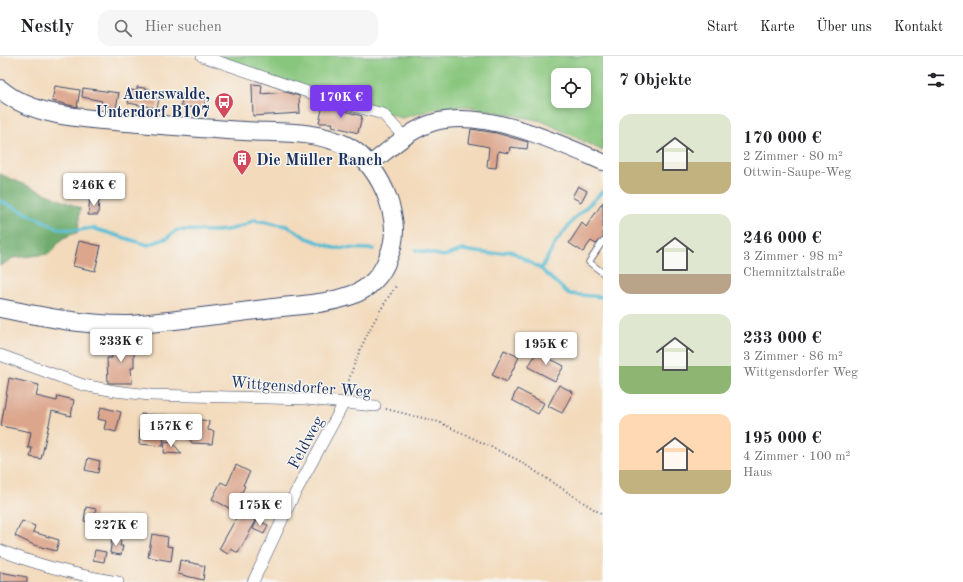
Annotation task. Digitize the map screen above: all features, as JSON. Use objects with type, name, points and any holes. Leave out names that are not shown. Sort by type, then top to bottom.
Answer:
[{"type":"main road","points":[[0,89],[31,107],[91,119],[279,132],[330,139],[348,146],[369,165],[377,176],[386,195],[394,223],[395,236],[386,262],[379,276],[367,286],[352,295],[321,302],[132,325],[75,322],[0,308]]},
{"type":"main road","points":[[369,165],[404,137],[434,123],[464,118],[474,119],[546,137],[603,162]]},
{"type":"street","points":[[202,56],[328,99],[383,114],[404,137]]},
{"type":"street","name":"Wittgensdorfer Weg","points":[[0,355],[83,385],[114,391],[150,395],[306,399],[375,406]]},
{"type":"street","name":"Feldweg","points":[[253,582],[292,499],[344,403]]},
{"type":"street","points":[[0,550],[43,567],[83,579],[118,582]]},
{"type":"lane","points":[[603,241],[589,262],[603,273]]},
{"type":"path","points":[[344,403],[350,376],[380,309],[396,286]]},
{"type":"path","name":"Wittgensdorfer Weg","points":[[375,406],[439,422],[518,460],[603,516]]},
{"type":"green space","points":[[211,56],[603,56],[603,151],[542,121],[467,106],[439,108],[402,118],[257,73]]},
{"type":"green space","points":[[0,174],[80,208],[78,232],[63,238],[49,254],[13,258],[0,266]]},
{"type":"building","points":[[252,84],[262,85],[261,94],[286,92],[299,96],[300,113],[253,116]]},
{"type":"building","points":[[55,86],[80,90],[77,107],[52,101]]},
{"type":"building","points":[[137,87],[150,89],[149,97],[159,99],[157,108],[128,103],[131,90],[137,91]]},
{"type":"building","points":[[83,88],[119,93],[116,108],[101,105],[102,101],[82,97]]},
{"type":"building","points":[[183,94],[206,97],[204,109],[181,106]]},
{"type":"building","points":[[323,105],[362,116],[358,133],[332,126],[333,123],[319,123]]},
{"type":"building","points":[[471,129],[496,133],[528,142],[527,149],[510,147],[509,153],[498,151],[496,168],[487,167],[489,147],[469,143]]},
{"type":"building","points":[[578,186],[587,191],[581,202],[572,197]]},
{"type":"building","points":[[90,198],[99,199],[98,215],[88,215]]},
{"type":"building","points":[[603,202],[603,237],[596,244],[591,241],[583,252],[569,243],[582,223],[586,227]]},
{"type":"building","points":[[79,241],[101,246],[95,271],[73,266]]},
{"type":"building","points":[[111,342],[134,342],[134,368],[131,368],[132,383],[108,383],[107,358],[112,358]]},
{"type":"building","points":[[504,350],[519,357],[507,382],[492,375]]},
{"type":"building","points":[[537,352],[564,366],[555,381],[528,367]]},
{"type":"building","points":[[9,378],[39,385],[36,396],[57,401],[58,396],[74,400],[71,416],[52,411],[41,459],[30,457],[32,448],[28,448],[31,432],[1,426]]},
{"type":"building","points":[[559,385],[573,392],[562,413],[548,406]]},
{"type":"building","points":[[517,389],[544,403],[538,414],[512,400]]},
{"type":"building","points":[[101,407],[121,412],[116,432],[104,429],[106,421],[98,419]]},
{"type":"building","points":[[141,414],[165,416],[163,446],[139,444]]},
{"type":"building","points":[[187,418],[209,421],[208,430],[214,431],[212,444],[192,443],[186,431]]},
{"type":"building","points":[[165,441],[172,442],[182,454],[164,453]]},
{"type":"building","points":[[88,458],[100,461],[98,473],[85,470]]},
{"type":"building","points":[[236,465],[250,472],[233,510],[212,499],[221,482],[227,485]]},
{"type":"building","points":[[86,507],[96,509],[93,523],[84,521]]},
{"type":"building","points":[[239,513],[256,521],[238,553],[231,549],[228,554],[219,549]]},
{"type":"building","points":[[257,520],[268,525],[264,534],[253,529]]},
{"type":"building","points":[[22,521],[35,526],[33,532],[59,540],[56,551],[34,545],[15,536]]},
{"type":"building","points":[[152,534],[168,537],[167,546],[173,547],[171,561],[148,557]]},
{"type":"building","points":[[112,539],[121,541],[120,546],[123,546],[121,555],[110,553]]},
{"type":"building","points":[[95,550],[106,552],[104,562],[93,560]]},
{"type":"building","points":[[180,560],[205,566],[203,580],[178,574]]},
{"type":"building","points":[[0,572],[27,577],[27,582],[0,582]]},
{"type":"waterway","points":[[541,269],[556,242],[574,219],[603,191]]},
{"type":"waterway","points":[[0,201],[60,229],[79,230],[92,228],[148,245],[167,238],[177,230],[226,230],[244,225],[254,220],[287,226],[307,238],[334,248],[374,249]]},
{"type":"waterway","points":[[416,250],[444,256],[462,250],[492,254],[511,251],[541,269],[569,294],[603,297]]},
{"type":"place","name":"Auerswalde, Unterdorf B107","points":[[224,119]]},
{"type":"place","name":"Die Müller Ranch","points":[[242,176]]}]
